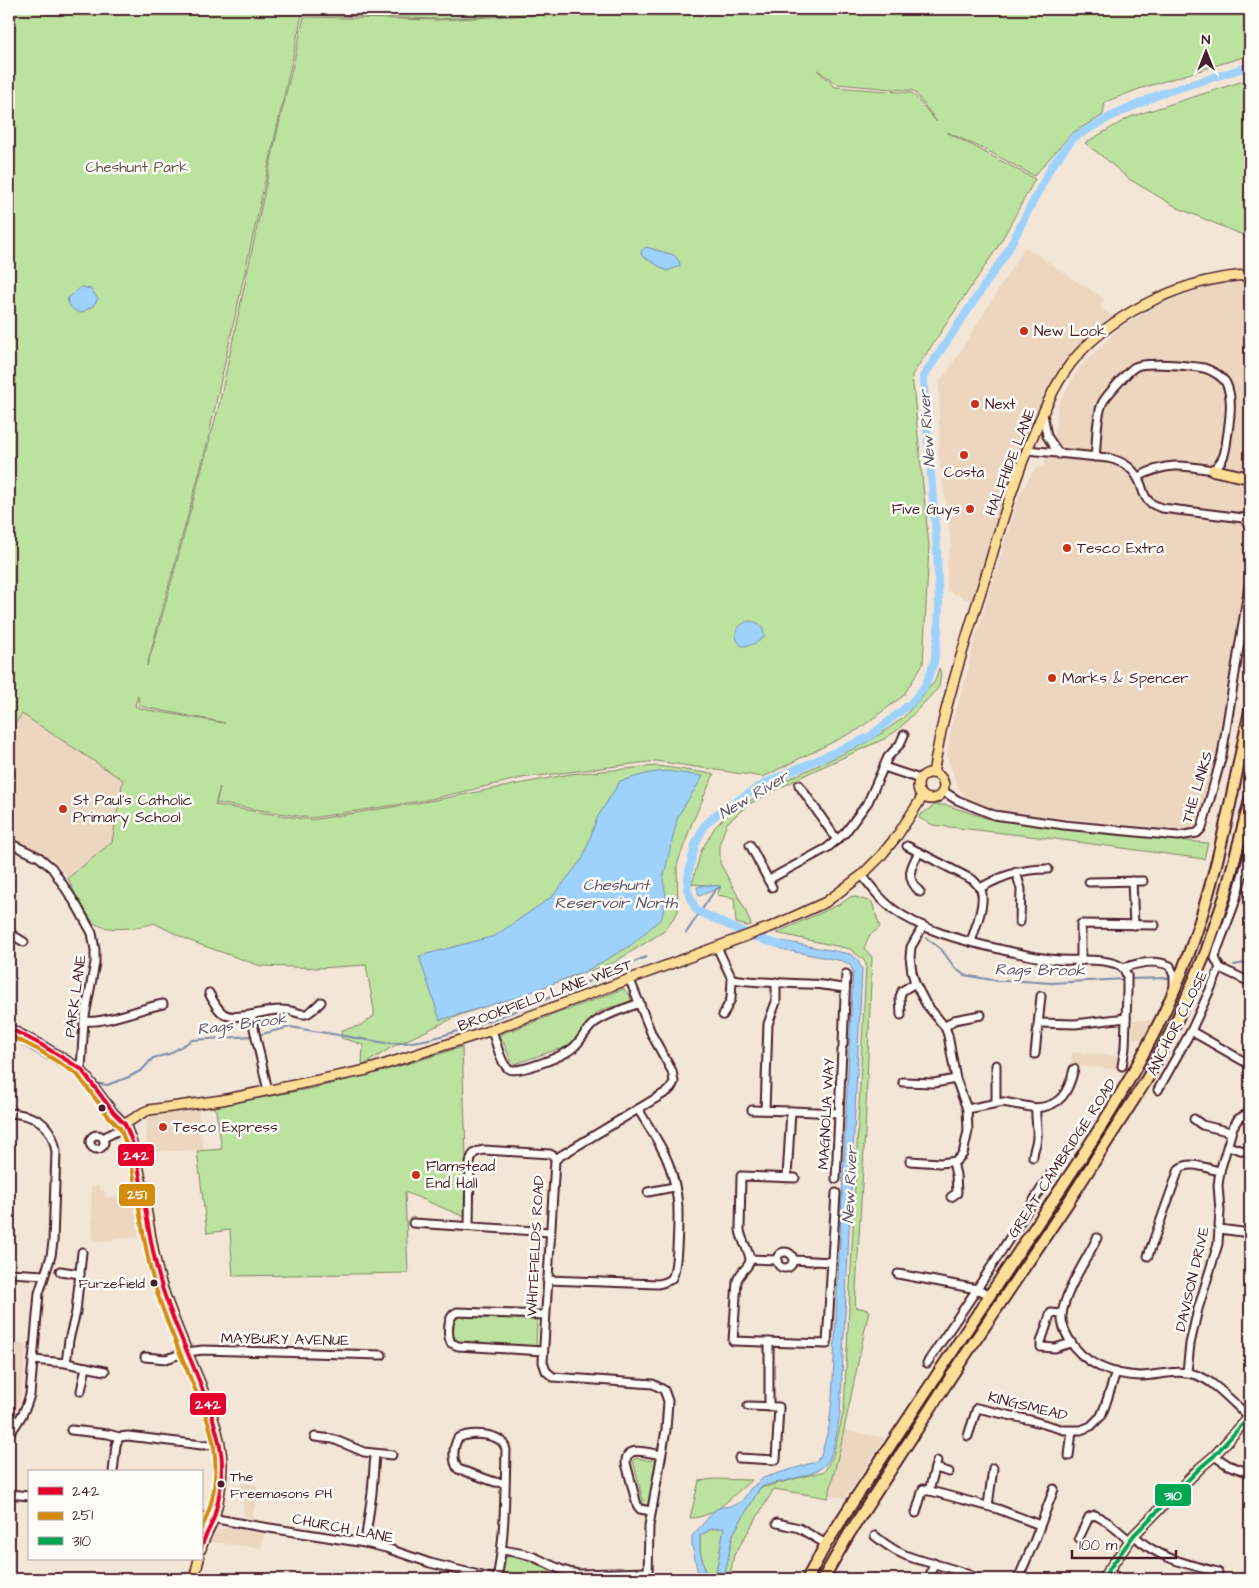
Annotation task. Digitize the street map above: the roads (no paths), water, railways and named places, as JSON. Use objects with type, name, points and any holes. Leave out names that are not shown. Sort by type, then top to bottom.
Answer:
[{"type":"highway","points":[[1213,470],[1250,478]]},
{"type":"highway","name":"GREAT CAMBRIDGE ROAD","points":[[807,1579],[826,1544],[1128,1084],[1159,1024],[1186,963],[1202,914],[1224,831],[1250,711]]},
{"type":"highway","name":"GREAT CAMBRIDGE ROAD","points":[[823,1579],[849,1534],[950,1377],[1067,1204],[1147,1079],[1177,1020],[1206,952],[1225,896],[1250,800]]},
{"type":"main road","name":"HALFHIDE LANE","points":[[933,773],[955,677],[1015,481],[1042,414],[1060,379],[1076,357],[1093,340],[1138,308],[1172,292],[1204,281],[1250,275]]},
{"type":"main road","points":[[933,773],[943,781],[943,791],[934,798],[926,798],[918,788],[920,779],[925,774],[933,773]]},
{"type":"main road","name":"BROOKFIELD LANE WEST","points":[[125,1124],[149,1110],[268,1091],[367,1070],[492,1030],[630,980],[804,913],[826,902],[862,875],[897,836],[923,796]]},
{"type":"main road","points":[[125,1124],[135,1149],[157,1268],[167,1303],[211,1413],[220,1444],[222,1463],[219,1494],[214,1518],[202,1545]]},
{"type":"main road","points":[[1102,1579],[1131,1538],[1214,1456],[1250,1417]]},
{"type":"main road","points":[[194,1579],[199,1560]]},
{"type":"street","points":[[1095,457],[1102,402],[1134,367],[1143,364],[1155,364],[1205,368],[1226,382],[1230,411],[1224,458],[1213,470],[1186,465],[1169,466],[1150,471],[1138,477]]},
{"type":"street","points":[[1042,414],[1047,436],[1059,454]]},
{"type":"street","points":[[1027,450],[1108,458],[1126,464],[1138,477],[1147,500],[1154,505],[1162,508],[1243,518],[1250,526]]},
{"type":"street","name":"THE LINKS","points":[[943,791],[956,800],[994,815],[1064,825],[1178,836],[1197,833],[1202,828],[1222,755],[1250,579]]},
{"type":"street","points":[[750,845],[770,883],[837,840],[849,829],[868,802],[888,758],[900,744],[904,735]]},
{"type":"street","points":[[884,767],[920,779]]},
{"type":"street","points":[[799,785],[837,840]]},
{"type":"street","name":"PARK LANE","points":[[9,843],[39,857],[52,868],[78,906],[92,933],[95,963],[84,1021],[84,1072]]},
{"type":"street","points":[[907,846],[973,880],[980,888],[982,896],[981,905],[971,942]]},
{"type":"street","points":[[1250,848],[1234,905],[1215,958],[1220,968],[1250,982]]},
{"type":"street","points":[[919,852],[912,864],[910,873],[912,883],[920,892]]},
{"type":"street","points":[[980,888],[1016,872],[1027,869],[1048,869]]},
{"type":"street","points":[[1016,872],[1021,889],[1020,922]]},
{"type":"street","points":[[862,875],[878,896],[893,909],[923,926],[971,942],[1034,957],[1116,964],[1125,972],[1127,984],[1125,1048],[1122,1066]]},
{"type":"street","points":[[1132,881],[1134,925]]},
{"type":"street","points":[[1089,882],[1143,881]]},
{"type":"street","points":[[1081,961],[1082,924],[1155,925]]},
{"type":"street","points":[[910,1161],[952,1162],[961,1157],[966,1146],[968,1131],[967,1109],[956,1079],[948,1035],[926,1004],[915,983],[910,963],[910,951],[923,926]]},
{"type":"street","points":[[9,934],[24,942]]},
{"type":"street","points":[[717,947],[732,979],[731,999],[723,1015]]},
{"type":"street","points":[[1125,972],[1140,963],[1166,964],[1170,966],[1174,976],[1174,990]]},
{"type":"street","name":"ANCHOR CLOSE","points":[[1158,1090],[1191,1032],[1220,968]]},
{"type":"street","name":"MAGNOLIA WAY","points":[[836,1179],[846,974]]},
{"type":"street","points":[[732,979],[845,988]]},
{"type":"street","name":"WHITEFIELDS ROAD","points":[[630,980],[652,1035],[672,1071],[673,1085],[668,1091],[556,1158],[554,1165],[542,1362],[544,1368],[553,1377],[653,1384],[664,1390],[668,1401],[666,1430],[648,1534],[648,1576]]},
{"type":"street","points":[[765,1110],[768,1024],[776,1002],[776,982]]},
{"type":"street","points":[[901,1015],[900,996],[902,990],[915,983]]},
{"type":"street","points":[[209,993],[216,1008],[223,1014],[231,1017],[283,1010],[305,1014],[312,1011],[321,1002]]},
{"type":"street","points":[[1035,1054],[1041,996]]},
{"type":"street","points":[[492,1030],[504,1063],[508,1068],[518,1070],[568,1052],[595,1022],[640,1003]]},
{"type":"street","points":[[84,1021],[94,1022],[163,1004]]},
{"type":"street","points":[[251,1015],[268,1091]]},
{"type":"street","points":[[944,1027],[954,1020],[982,1016]]},
{"type":"street","points":[[1039,1023],[1075,1024],[1126,1018]]},
{"type":"street","points":[[9,1028],[40,1044],[84,1072],[114,1113],[125,1124],[103,1138]]},
{"type":"street","points":[[1191,1032],[1245,1062]]},
{"type":"street","points":[[996,1065],[996,1103]]},
{"type":"street","points":[[967,1109],[1009,1102],[1036,1108],[1051,1105],[1060,1100],[1071,1083],[1074,1070]]},
{"type":"street","points":[[903,1082],[934,1084],[956,1079]]},
{"type":"street","points":[[1033,1157],[1038,1137],[1035,1122],[1036,1108]]},
{"type":"street","points":[[547,1280],[647,1284],[666,1282],[672,1277],[675,1269],[677,1248],[678,1198],[672,1174],[663,1151],[638,1109]]},
{"type":"street","points":[[752,1110],[839,1113]]},
{"type":"street","points":[[790,1111],[791,1178],[742,1176],[740,1237],[750,1259],[737,1282],[733,1341],[827,1344],[836,1193]]},
{"type":"street","name":"DAVISON DRIVE","points":[[1187,1372],[1194,1326],[1214,1259],[1219,1229],[1218,1185],[1220,1172],[1233,1127],[1238,1119],[1250,1112]]},
{"type":"street","points":[[9,1113],[26,1115],[40,1121],[46,1126],[53,1139],[56,1152],[53,1242],[39,1292],[32,1381],[28,1403],[20,1419],[9,1434]]},
{"type":"street","points":[[1194,1120],[1231,1132]]},
{"type":"street","points":[[1228,1146],[1250,1153]]},
{"type":"street","points":[[469,1226],[470,1162],[475,1152],[484,1150],[550,1154],[556,1158]]},
{"type":"street","points":[[952,1162],[956,1175],[957,1193],[952,1197]]},
{"type":"street","points":[[1148,1256],[1179,1169],[1190,1164],[1220,1172]]},
{"type":"street","points":[[927,1363],[978,1289],[1052,1172]]},
{"type":"street","points":[[648,1192],[674,1187]]},
{"type":"street","points":[[413,1223],[550,1232]]},
{"type":"street","points":[[1219,1229],[1250,1232]]},
{"type":"street","points":[[1097,1238],[1072,1286],[1062,1314],[1064,1329],[1078,1352],[1088,1361],[1106,1369],[1129,1375],[1140,1376],[1187,1372],[1198,1375],[1209,1381],[1250,1417]]},
{"type":"street","points":[[66,1363],[76,1312],[82,1252]]},
{"type":"street","points":[[750,1259],[777,1260],[779,1265],[786,1268],[791,1266],[793,1260],[832,1262]]},
{"type":"street","points":[[60,1272],[80,1274]]},
{"type":"street","points":[[9,1273],[44,1275]]},
{"type":"street","points":[[898,1274],[978,1289],[990,1295]]},
{"type":"street","points":[[543,1351],[453,1345],[450,1342],[449,1329],[452,1315],[460,1311],[545,1315]]},
{"type":"street","points":[[1062,1314],[1052,1313],[1050,1315],[1041,1347],[1055,1348],[1071,1343]]},
{"type":"street","points":[[769,1406],[770,1342]]},
{"type":"street","name":"MAYBURY AVENUE","points":[[187,1352],[203,1350],[382,1355]]},
{"type":"street","points":[[145,1357],[166,1358],[187,1352]]},
{"type":"street","points":[[33,1360],[66,1363],[104,1371]]},
{"type":"street","points":[[81,1391],[86,1367]]},
{"type":"street","name":"KINGSMEAD","points":[[968,1436],[978,1408],[1072,1431],[1087,1428],[1101,1416],[1106,1406],[1116,1372]]},
{"type":"street","points":[[739,1458],[776,1460],[779,1407],[748,1406]]},
{"type":"street","points":[[71,1430],[202,1445],[220,1444]]},
{"type":"street","name":"KINGSMEAD","points":[[1069,1456],[1072,1431]]},
{"type":"street","points":[[496,1579],[502,1550],[505,1483],[506,1450],[505,1445],[484,1435],[458,1438],[455,1444],[454,1460],[458,1469],[495,1482],[505,1483]]},
{"type":"street","points":[[113,1470],[116,1445],[119,1437]]},
{"type":"street","points":[[315,1437],[333,1439],[360,1451],[392,1455]]},
{"type":"street","points":[[651,1511],[640,1509],[636,1505],[626,1458],[629,1454],[636,1451],[661,1455]]},
{"type":"street","points":[[365,1543],[375,1454]]},
{"type":"street","points":[[1214,1456],[1228,1465],[1250,1473]]},
{"type":"street","points":[[929,1491],[936,1464],[949,1472]]},
{"type":"street","points":[[988,1506],[993,1468]]},
{"type":"street","points":[[1018,1579],[1054,1489]]},
{"type":"street","points":[[916,1514],[923,1490],[988,1506],[1040,1525]]},
{"type":"street","points":[[9,1494],[28,1496]]},
{"type":"street","points":[[1079,1538],[1089,1517],[1095,1515],[1131,1538],[1160,1553],[1218,1572]]},
{"type":"street","name":"CHURCH LANE","points":[[202,1516],[365,1543],[430,1563],[496,1579]]},
{"type":"street","points":[[777,1523],[800,1528],[826,1544]]},
{"type":"street","points":[[875,1536],[902,1554],[961,1571],[979,1579]]},
{"type":"street","points":[[502,1550],[533,1557],[568,1573],[648,1576]]},
{"type":"street","points":[[929,1579],[934,1563]]},
{"type":"street","points":[[1107,1570],[1117,1576],[1117,1579]]},
{"type":"water","points":[[646,247],[674,255],[679,261],[680,266],[667,271],[642,256],[641,251]]},
{"type":"water","points":[[81,287],[91,289],[98,299],[93,306],[81,313],[75,311],[69,305],[67,299]]},
{"type":"water","points":[[749,621],[760,625],[764,637],[754,644],[742,646],[737,638],[736,631],[741,625]]},
{"type":"water","name":"Cheshunt Reservoir North","points":[[666,771],[703,776],[678,816],[663,879],[666,896],[662,918],[630,946],[586,971],[521,996],[440,1020],[419,956],[495,936],[553,896],[583,858],[597,818],[620,781]]},
{"type":"water","points":[[704,885],[720,886],[720,888],[699,896],[697,887]]},
{"type":"water","points":[[782,941],[850,954],[857,959],[862,969],[840,1415],[833,1448],[826,1464],[805,1475],[760,1488],[733,1534],[724,1579],[715,1579],[724,1528],[711,1529],[700,1536],[700,1551],[707,1579],[699,1579],[692,1536],[716,1509],[732,1506],[742,1501],[750,1489],[763,1478],[815,1462],[821,1456],[829,1427],[832,1400],[853,971],[850,965],[843,961],[780,949]]},
{"type":"waterway","name":"New River","points":[[790,947],[755,937],[696,910],[687,889],[695,845],[704,826],[719,812],[767,782],[869,737],[911,703],[925,686],[934,663],[939,605],[937,548],[923,377],[1007,252],[1051,167],[1073,138],[1110,117],[1160,94],[1250,66]]},
{"type":"waterway","name":"Rags Brook","points":[[686,933],[715,890],[720,887]]},
{"type":"waterway","name":"Rags Brook","points":[[926,938],[941,949],[955,968],[964,975],[998,981],[1051,983],[1125,979]]},
{"type":"waterway","name":"Rags Brook","points":[[389,1043],[422,1040],[497,1018],[646,957]]},
{"type":"waterway","name":"Rags Brook","points":[[1234,965],[1250,962]]},
{"type":"waterway","name":"Rags Brook","points":[[1129,979],[1170,978]]},
{"type":"waterway","name":"Rags Brook","points":[[258,1035],[290,1027],[386,1043]]},
{"type":"waterway","name":"Rags Brook","points":[[95,1083],[107,1085],[129,1077],[142,1070],[153,1058],[169,1054],[192,1040],[253,1036]]},
{"type":"waterway","name":"Rags Brook","points":[[9,1051],[15,1041],[75,1076],[85,1079]]},
{"type":"place","name":"New Look","points":[[1024,331]]},
{"type":"place","name":"Next","points":[[975,404]]},
{"type":"place","name":"Costa","points":[[964,455]]},
{"type":"place","name":"Five Guys","points":[[970,509]]},
{"type":"place","name":"Tesco Extra","points":[[1067,548]]},
{"type":"place","name":"Marks & Spencer","points":[[1052,678]]},
{"type":"place","name":"St Paul's Catholic Primary School","points":[[63,809]]},
{"type":"place","name":"Tesco Express","points":[[163,1127]]},
{"type":"place","name":"Flamstead End Hall","points":[[416,1175]]},
{"type":"place","name":"Furzefield","points":[[154,1283]]},
{"type":"place","name":"The Freemasons PH","points":[[221,1484]]},
{"type":"park label","name":"Cheshunt Park","points":[[137,167]]}]
